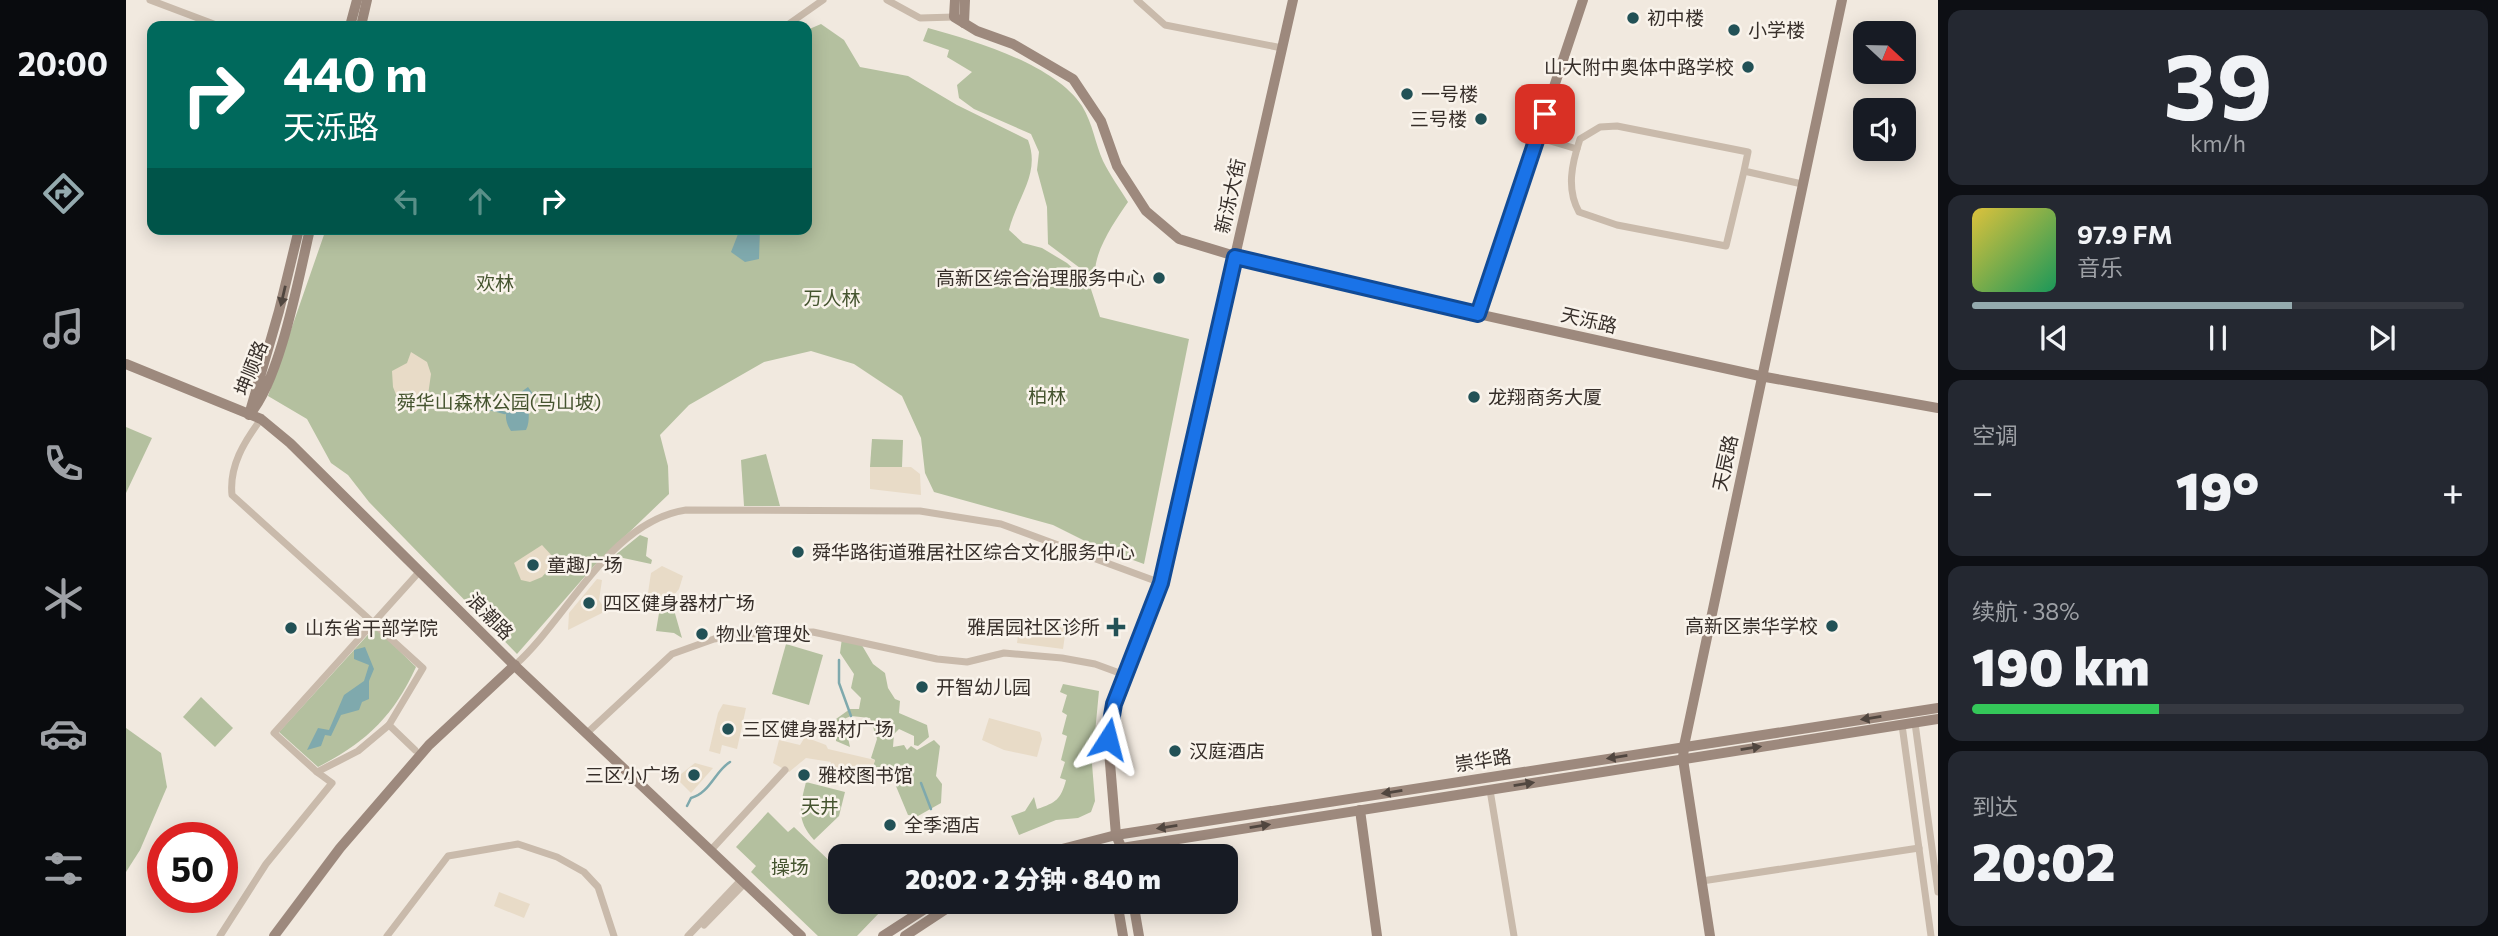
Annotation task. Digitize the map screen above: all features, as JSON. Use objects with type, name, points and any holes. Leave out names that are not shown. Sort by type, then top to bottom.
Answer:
[{"type":"main road","points":[[352,21],[356,0]]},
{"type":"main road","points":[[362,21],[367,0]]},
{"type":"main road","points":[[955,0],[959,20]]},
{"type":"main road","points":[[959,20],[965,0]]},
{"type":"main road","name":"新泺大街","points":[[1118,844],[1108,739],[1114,704],[1161,583],[1293,0]]},
{"type":"main road","points":[[1478,314],[1583,0]]},
{"type":"main road","name":"天辰路","points":[[1710,936],[1683,758],[1684,746],[1760,376],[1842,0]]},
{"type":"main road","name":"天泺路","points":[[959,20],[1013,44],[1073,79],[1101,121],[1117,166],[1146,211],[1179,239],[1235,257],[1478,314],[1760,376],[1938,408]]},
{"type":"main road","name":"坤顺路","points":[[249,415],[298,235]]},
{"type":"main road","name":"坤顺路","points":[[249,415],[259,404],[276,358],[308,235]]},
{"type":"main road","name":"浪潮路","points":[[126,364],[261,419],[290,443],[515,665],[801,936]]},
{"type":"main road","points":[[274,936],[340,848],[429,745],[515,665]]},
{"type":"main road","name":"崇华路","points":[[1081,844],[1116,835],[1938,708]]},
{"type":"main road","name":"崇华路","points":[[1170,844],[1360,810],[1938,719]]},
{"type":"main road","points":[[1360,810],[1377,936]]},
{"type":"main road","points":[[883,936],[917,914]]},
{"type":"main road","points":[[905,936],[938,914]]},
{"type":"main road","points":[[1119,914],[1122,936]]},
{"type":"main road","points":[[1135,914],[1139,936]]},
{"type":"street","points":[[150,0],[206,21]]},
{"type":"street","points":[[793,21],[823,0]]},
{"type":"street","points":[[887,0],[920,18],[959,20]]},
{"type":"street","points":[[1137,0],[1165,25],[1282,48]]},
{"type":"street","points":[[1617,126],[1748,152],[1744,171],[1726,246],[1617,225],[1579,212],[1574,203],[1571,171],[1580,139],[1600,127],[1617,126]]},
{"type":"street","points":[[1537,137],[1577,149]]},
{"type":"street","points":[[1744,171],[1802,184]]},
{"type":"street","points":[[261,419],[247,439],[230,477],[232,495],[423,668],[388,725],[358,751],[317,772]]},
{"type":"street","points":[[515,665],[607,557],[669,513],[686,510],[920,510],[1001,524],[1161,583]]},
{"type":"street","points":[[220,936],[266,863],[331,783],[274,733],[420,571]]},
{"type":"street","points":[[587,733],[672,654],[714,639],[747,634],[813,632],[937,659],[967,662],[1004,653],[1062,658],[1095,664],[1125,676]]},
{"type":"street","points":[[1915,723],[1938,892]]},
{"type":"street","points":[[388,725],[415,750]]},
{"type":"street","points":[[1902,725],[1931,936]]},
{"type":"street","points":[[711,850],[785,770]]},
{"type":"street","points":[[1490,790],[1514,936]]},
{"type":"street","points":[[387,936],[448,856],[518,844],[557,857],[584,872],[597,887],[614,936]]},
{"type":"street","points":[[1702,881],[1919,848]]},
{"type":"street","points":[[688,936],[743,881]]},
{"type":"street","points":[[694,936],[743,881]]},
{"type":"green space","name":"舜华山森林公园(马山坡)","points":[[821,24],[844,40],[860,67],[908,76],[957,105],[1028,140],[1032,164],[1030,175],[1009,230],[1023,243],[1042,248],[1067,263],[1089,283],[1100,317],[1189,339],[1144,564],[1097,547],[1053,525],[934,492],[925,473],[921,438],[902,396],[854,364],[811,351],[764,362],[689,405],[660,435],[668,466],[669,494],[594,566],[517,654],[369,502],[348,475],[331,463],[307,419],[268,396],[324,235],[812,235],[812,28]]},
{"type":"green space","points":[[928,28],[990,47],[1033,66],[1069,91],[1082,106],[1103,161],[1128,202],[1100,250],[1095,271],[1096,280],[1048,244],[1047,207],[1037,170],[1039,152],[1031,134],[974,109],[959,98],[957,85],[972,72],[947,57],[949,50],[923,41]]},
{"type":"green space","points":[[126,427],[152,438],[126,493]]},
{"type":"green space","points":[[872,439],[903,440],[902,467],[870,467]]},
{"type":"green space","points":[[766,454],[780,506],[744,506],[741,460]]},
{"type":"green space","points":[[640,535],[648,538],[646,556],[652,560],[651,564],[614,556]]},
{"type":"green space","points":[[662,601],[672,603],[682,638],[674,633],[656,631],[659,613],[656,607]]},
{"type":"green space","points":[[375,627],[416,667],[388,714],[364,738],[318,767],[279,732]]},
{"type":"green space","points":[[842,638],[860,642],[873,664],[885,673],[888,688],[895,699],[900,701],[899,713],[927,725],[929,737],[918,746],[914,745],[914,736],[899,729],[894,734],[893,747],[904,745],[907,750],[911,746],[917,750],[934,740],[940,746],[936,776],[942,784],[941,803],[918,816],[908,815],[893,779],[871,773],[875,760],[871,758],[877,739],[870,718],[851,716],[844,719],[850,747],[836,741],[836,719],[850,709],[859,709],[861,698],[851,688],[854,674],[840,653]]},
{"type":"green space","points":[[786,644],[823,655],[809,705],[772,694]]},
{"type":"green space","points":[[1063,684],[1099,691],[1092,764],[1095,801],[1091,812],[1078,818],[1056,820],[1019,835],[1011,816],[1025,811],[1034,797],[1037,809],[1049,805],[1060,796],[1066,780],[1060,778],[1065,762],[1061,760],[1067,736],[1062,734],[1067,715],[1062,712],[1067,695],[1060,692]]},
{"type":"green space","points":[[201,697],[233,728],[215,747],[183,717]]},
{"type":"green space","points":[[126,728],[161,753],[167,787],[152,822],[147,822],[147,834],[140,850],[126,872]]},
{"type":"green space","name":"天井","points":[[806,782],[845,792],[839,816],[814,840],[804,826],[801,812]]},
{"type":"green space","name":"操场","points":[[768,812],[788,832],[794,827],[828,860],[828,914],[878,914],[857,936],[818,936],[751,872],[756,866],[736,847]]},
{"type":"shaded area","points":[[411,352],[427,362],[431,374],[427,402],[415,412],[408,411],[399,402],[393,387],[392,371],[407,363]]},
{"type":"shaded area","points":[[870,467],[911,467],[920,474],[921,495],[870,489]]},
{"type":"shaded area","name":"童趣广场","points":[[542,545],[554,558],[550,568],[542,577],[530,582],[521,580],[514,563]]},
{"type":"shaded area","points":[[662,566],[683,576],[679,589],[674,595],[651,600],[648,593],[651,573]]},
{"type":"shaded area","name":"四区健身器材广场","points":[[597,579],[602,580],[599,600],[606,611],[568,630],[569,613]]},
{"type":"shaded area","points":[[1020,621],[1066,628],[1063,649],[1017,643]]},
{"type":"shaded area","name":"三区健身器材广场","points":[[723,704],[746,708],[737,749],[722,745],[720,754],[709,751],[718,713]]},
{"type":"shaded area","points":[[989,718],[1040,732],[1042,739],[1037,757],[1004,750],[982,740]]},
{"type":"shaded area","points":[[805,737],[826,745],[828,749],[875,760],[871,773],[844,767],[842,773],[829,770],[831,762],[806,758],[789,772],[773,763],[779,740],[800,745]]},
{"type":"shaded area","name":"三区小广场","points":[[695,763],[713,768],[691,793],[676,778]]},
{"type":"shaded area","points":[[499,892],[530,904],[524,918],[494,906]]},
{"type":"water","points":[[738,235],[760,235],[759,259],[745,262],[731,252]]},
{"type":"water","points":[[528,387],[533,394],[529,403],[526,430],[511,431],[506,412],[512,401]]},
{"type":"water","points":[[365,647],[374,669],[369,681],[369,699],[362,702],[359,710],[341,715],[331,736],[325,735],[321,746],[307,750],[318,728],[329,730],[344,695],[364,681],[369,665],[354,659],[354,650]]},
{"type":"waterway","points":[[490,409],[505,413]]},
{"type":"waterway","points":[[839,660],[839,683],[851,716]]},
{"type":"waterway","points":[[687,806],[691,798],[703,792],[730,762]]},
{"type":"waterway","points":[[921,783],[931,809]]},
{"type":"place","name":"初中楼","points":[[1633,18]]},
{"type":"place","name":"小学楼","points":[[1734,30]]},
{"type":"place","name":"山大附中奥体中路学校","points":[[1748,67]]},
{"type":"place","name":"一号楼","points":[[1407,94]]},
{"type":"place","name":"三号楼","points":[[1481,119]]},
{"type":"place","name":"高新区综合治理服务中心","points":[[1159,278]]},
{"type":"place","name":"龙翔商务大厦","points":[[1474,397]]},
{"type":"place","name":"舜华路街道雅居社区综合文化服务中心","points":[[798,552]]},
{"type":"place","name":"童趣广场","points":[[533,565]]},
{"type":"place","name":"四区健身器材广场","points":[[589,603]]},
{"type":"place","name":"高新区崇华学校","points":[[1832,626]]},
{"type":"place","name":"雅居园社区诊所","points":[[1116,627]]},
{"type":"place","name":"山东省干部学院","points":[[291,628]]},
{"type":"place","name":"物业管理处","points":[[702,634]]},
{"type":"place","name":"开智幼儿园","points":[[922,687]]},
{"type":"place","name":"三区健身器材广场","points":[[728,729]]},
{"type":"place","name":"汉庭酒店","points":[[1175,751]]},
{"type":"place","name":"三区小广场","points":[[694,775]]},
{"type":"place","name":"雅校图书馆","points":[[804,775]]},
{"type":"place","name":"全季酒店","points":[[890,825]]},
{"type":"route","points":[[1108,739],[1114,704],[1161,583],[1235,257],[1478,314],[1545,114]]},
{"type":"park label","name":"欢林","points":[[495,283]]},
{"type":"park label","name":"万人林","points":[[832,298]]},
{"type":"park label","name":"柏林","points":[[1047,396]]}]
